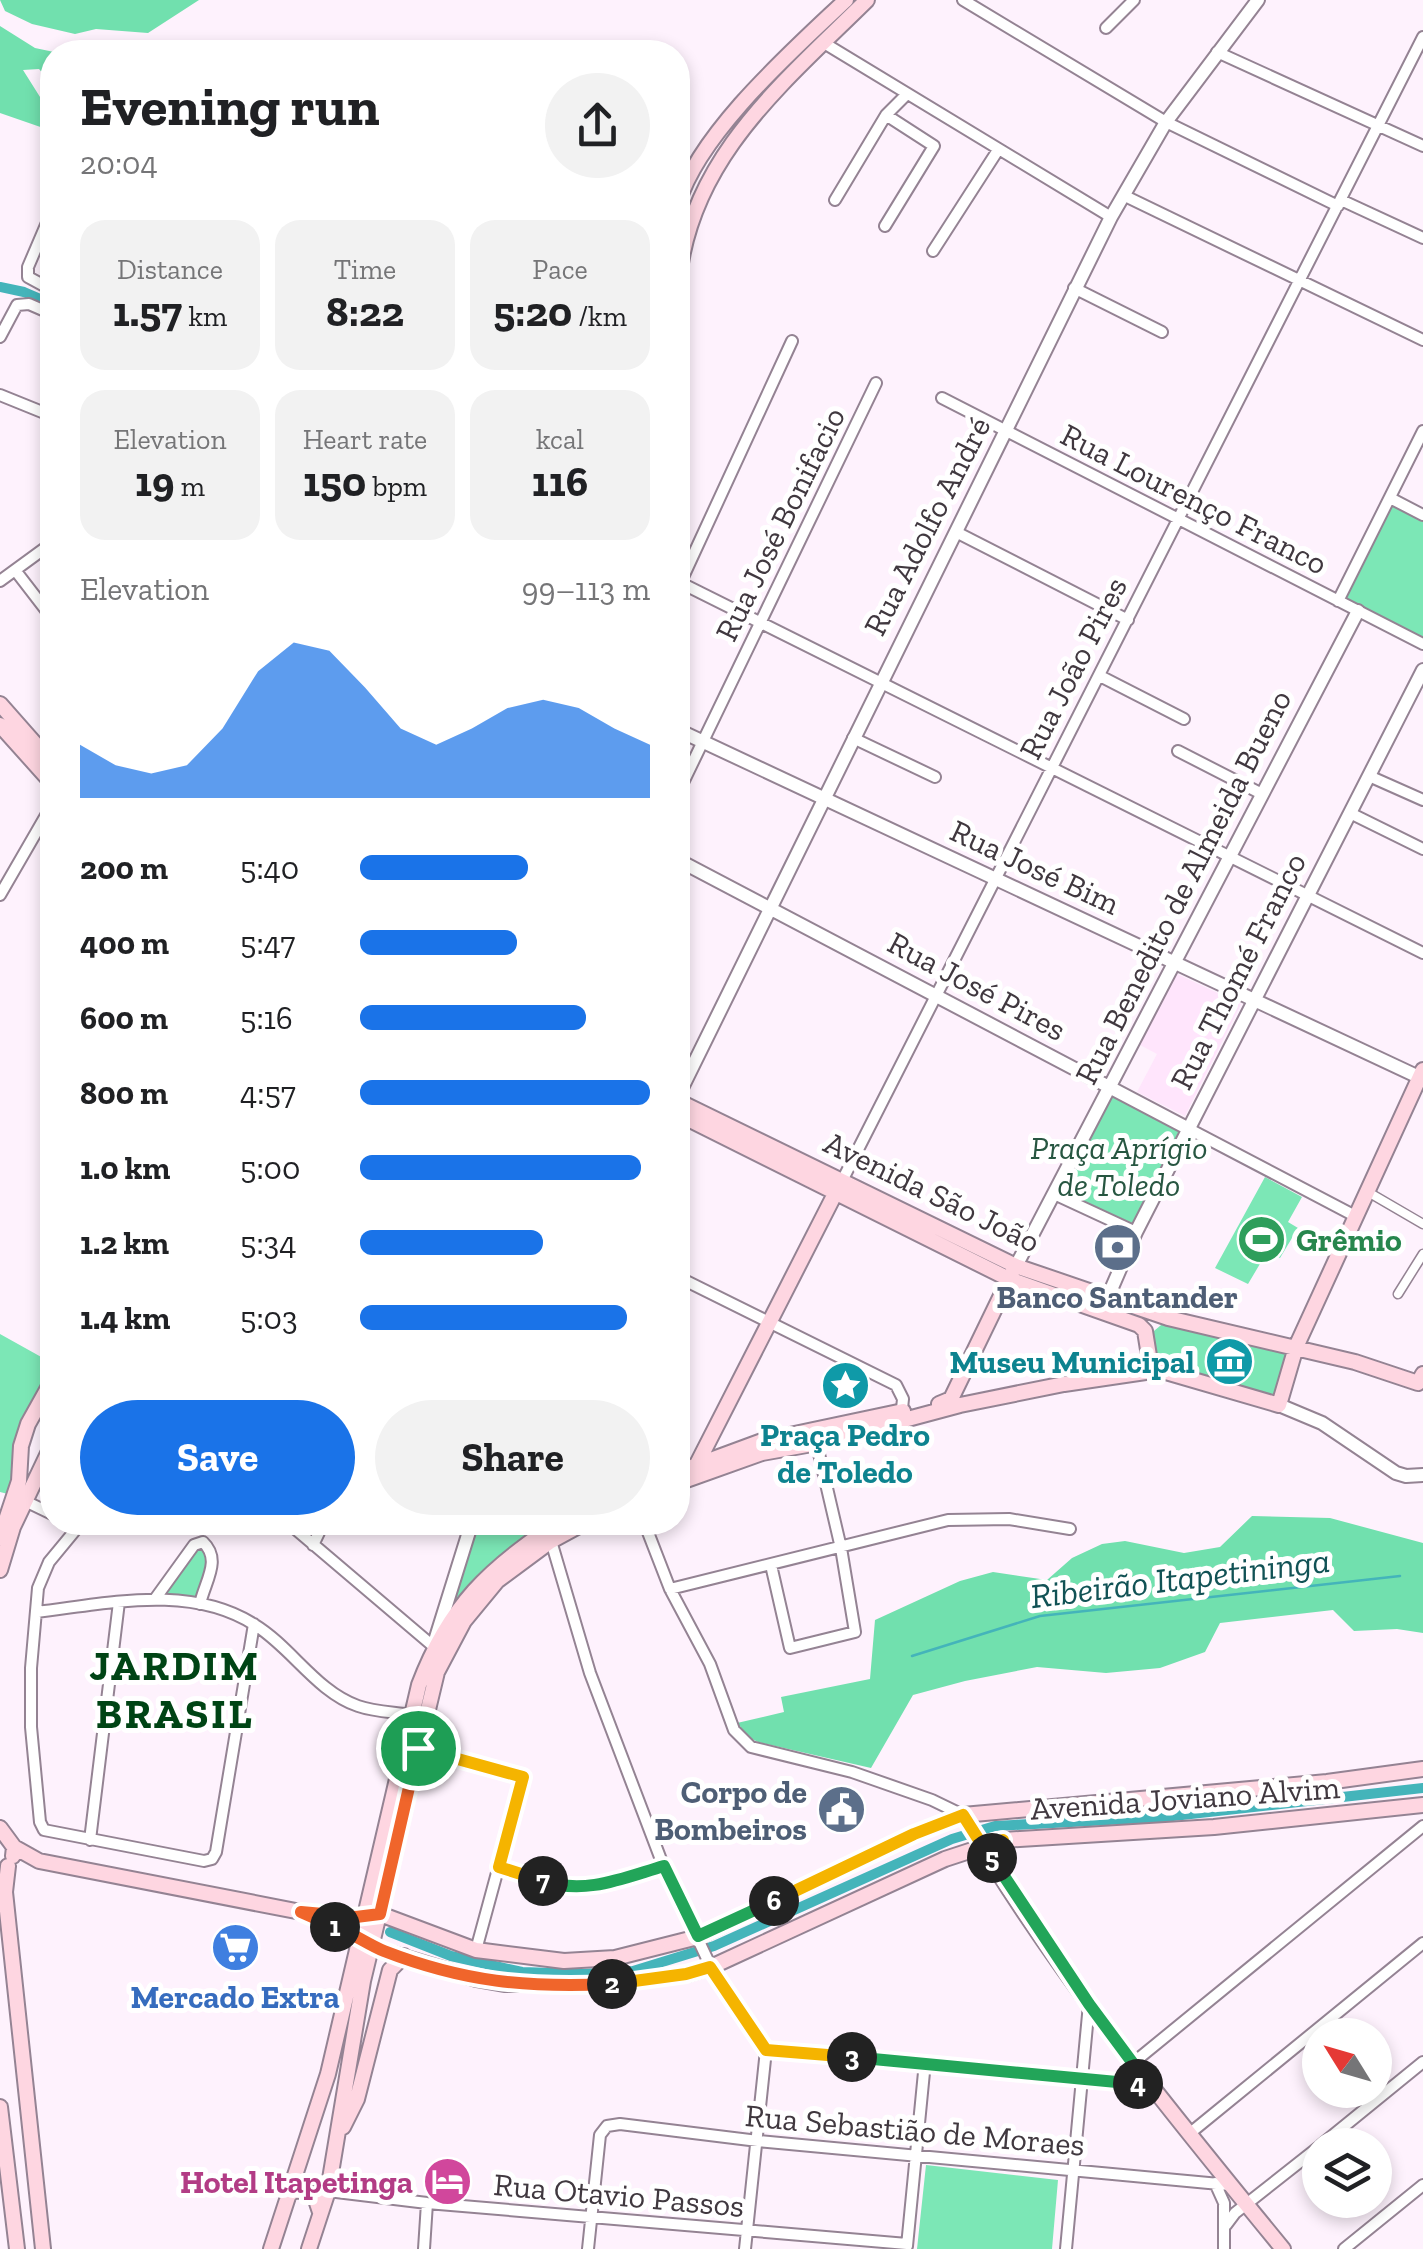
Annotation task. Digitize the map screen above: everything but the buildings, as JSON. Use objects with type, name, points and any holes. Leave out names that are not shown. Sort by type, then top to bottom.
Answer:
[{"type":"main road","points":[[690,175],[719,128],[846,0]]},
{"type":"main road","points":[[690,221],[718,162],[752,118],[866,0]]},
{"type":"main road","points":[[0,704],[40,749]]},
{"type":"main road","points":[[0,725],[40,770]]},
{"type":"main road","points":[[690,1475],[812,1436],[1064,1384],[1158,1370],[1279,1405],[1296,1347],[1422,1075]]},
{"type":"main road","name":"Avenida São João","points":[[690,1106],[738,1137]]},
{"type":"main road","name":"Avenida São João","points":[[690,1119],[738,1137],[1012,1272],[1129,1320],[1145,1330],[1146,1337]]},
{"type":"main road","name":"Rua João Pires","points":[[771,1324],[840,1186]]},
{"type":"main road","name":"Avenida São João","points":[[1012,1272],[1168,1318],[1421,1381]]},
{"type":"main road","name":"Rua Benedito de Almeida Bueno","points":[[901,1416],[948,1402],[1012,1272]]},
{"type":"main road","points":[[1158,1370],[1146,1354],[1146,1337],[1168,1318]]},
{"type":"main road","points":[[690,1470],[697,1464],[771,1324]]},
{"type":"main road","points":[[958,1384],[959,1397],[969,1404]]},
{"type":"main road","points":[[0,1538],[19,1482],[21,1446],[40,1402]]},
{"type":"main road","points":[[28,1424],[40,1440]]},
{"type":"main road","points":[[697,1464],[762,1441],[812,1436]]},
{"type":"main road","points":[[0,1570],[13,1498],[40,1459]]},
{"type":"main road","points":[[372,1915],[438,1672],[480,1599],[548,1535]]},
{"type":"main road","points":[[271,2249],[366,1941],[418,1685],[433,1646],[471,1591],[496,1566],[554,1535]]},
{"type":"main road","points":[[301,1912],[372,1915],[476,1950],[564,1960],[615,1958],[699,1939],[914,1834],[965,1818],[1423,1769]]},
{"type":"main road","name":"Avenida Joviano Alvim","points":[[8,1861],[39,1861],[301,1912],[404,1956],[476,1979],[539,1986],[641,1982],[709,1962],[963,1852],[979,1841],[1214,1827],[1423,1805]]},
{"type":"main road","points":[[965,1818],[1133,2064],[1189,2134],[1222,2184],[1247,2205],[1282,2249]]},
{"type":"main road","points":[[0,1828],[8,1861],[6,1901],[44,2249]]},
{"type":"main road","points":[[992,1860],[1003,1840]]},
{"type":"main road","points":[[963,1852],[992,1860]]},
{"type":"main road","points":[[309,2249],[328,2190],[363,1981],[366,1941]]},
{"type":"main road","points":[[336,2141],[357,2099],[390,1970],[404,1956]]},
{"type":"main road","points":[[0,2106],[17,2249]]},
{"type":"main road","points":[[287,2197],[305,2190],[315,2197],[320,2212]]},
{"type":"street","points":[[963,0],[1166,122],[1423,238]]},
{"type":"street","points":[[1106,28],[1134,0]]},
{"type":"street","name":"Rua Adolfo André","points":[[690,1073],[1111,218],[1166,122],[1258,0]]},
{"type":"street","name":"Rua João Pires","points":[[840,1186],[1423,36]]},
{"type":"street","points":[[824,42],[1111,218]]},
{"type":"street","points":[[1218,52],[1423,146]]},
{"type":"street","points":[[836,200],[886,114],[907,94]]},
{"type":"street","points":[[885,226],[934,146],[886,114]]},
{"type":"street","points":[[933,250],[998,150]]},
{"type":"street","points":[[1125,196],[1423,340]]},
{"type":"street","points":[[40,239],[28,267],[28,276],[40,283]]},
{"type":"street","points":[[1074,288],[1162,332]]},
{"type":"street","points":[[0,337],[17,305],[40,309]]},
{"type":"street","points":[[690,562],[792,341]]},
{"type":"street","name":"Rua José Bonifacio","points":[[690,768],[876,384]]},
{"type":"street","points":[[0,395],[40,411]]},
{"type":"street","name":"Rua Lourenço Franco","points":[[942,398],[1423,644]]},
{"type":"street","points":[[1338,601],[1423,430]]},
{"type":"street","points":[[1390,498],[1423,515]]},
{"type":"street","points":[[956,532],[1128,620]]},
{"type":"street","points":[[0,581],[40,552]]},
{"type":"street","points":[[15,570],[40,602]]},
{"type":"street","points":[[690,591],[880,681],[1423,953]]},
{"type":"street","name":"Rua Benedito de Almeida Bueno","points":[[1012,1272],[1358,611]]},
{"type":"street","name":"Rua Thomé Franco","points":[[1107,1299],[1136,1232],[1423,670]]},
{"type":"street","points":[[1100,676],[1184,720]]},
{"type":"street","name":"Rua José Bim","points":[[690,736],[1422,1075]]},
{"type":"street","points":[[853,738],[936,777]]},
{"type":"street","points":[[1178,752],[1262,794]]},
{"type":"street","points":[[1369,776],[1423,800]]},
{"type":"street","points":[[1350,812],[1423,849]]},
{"type":"street","points":[[0,896],[40,826]]},
{"type":"street","name":"Rua José Pires","points":[[690,866],[1357,1217]]},
{"type":"street","points":[[1368,1192],[1423,1224]]},
{"type":"street","points":[[1054,1194],[1136,1232]]},
{"type":"street","points":[[1398,1294],[1423,1254]]},
{"type":"street","points":[[690,1286],[896,1385],[901,1392],[901,1416]]},
{"type":"street","points":[[1279,1405],[1322,1423],[1396,1473],[1423,1476]]},
{"type":"street","points":[[770,1565],[788,1644],[793,1649],[855,1632],[841,1548],[812,1436]]},
{"type":"street","points":[[13,1498],[40,1509]]},
{"type":"street","points":[[670,1589],[948,1520],[1009,1520],[1070,1529]]},
{"type":"street","points":[[69,1535],[42,1574],[36,1612],[31,1727],[44,1830],[204,1861],[212,1859],[254,1624]]},
{"type":"street","points":[[302,1535],[433,1646],[468,1535]]},
{"type":"street","points":[[314,1545],[318,1535]]},
{"type":"street","points":[[542,1535],[664,1866],[709,1962],[766,2050],[744,2249]]},
{"type":"street","points":[[649,1535],[670,1589],[710,1664],[739,1738],[750,1747],[852,1772],[932,1800],[965,1818]]},
{"type":"street","points":[[155,1599],[194,1545],[203,1542],[213,1554],[214,1564],[200,1604]]},
{"type":"street","points":[[36,1612],[155,1599],[200,1604],[254,1624],[334,1692],[357,1706],[412,1715]]},
{"type":"street","points":[[90,1840],[119,1602]]},
{"type":"street","points":[[418,1748],[523,1777],[476,1950]]},
{"type":"street","points":[[1133,2064],[1423,1826]]},
{"type":"street","points":[[499,1867],[571,1888],[594,1887],[664,1866]]},
{"type":"street","points":[[1189,2134],[1423,1943]]},
{"type":"street","points":[[1066,2249],[1089,2004]]},
{"type":"street","points":[[766,2050],[1149,2085]]},
{"type":"street","points":[[907,2246],[924,2062]]},
{"type":"street","points":[[1341,2128],[1423,2062]]},
{"type":"street","name":"Rua Sebastião de Moraes","points":[[590,2216],[600,2136],[607,2126],[620,2124],[1222,2184]]},
{"type":"street","points":[[1226,2224],[1302,2160]]},
{"type":"street","points":[[1222,2184],[1224,2249]]},
{"type":"street","points":[[1344,2249],[1423,2184]]},
{"type":"street","name":"Rua Otavio Passos","points":[[328,2190],[907,2246]]},
{"type":"street","points":[[424,2249],[426,2202]]},
{"type":"street","points":[[588,2249],[590,2216]]},
{"type":"shaded area","points":[[1175,973],[1241,1004],[1185,1116],[1137,1092],[1157,1054],[1140,1045]]},
{"type":"green space","points":[[0,0],[199,0],[148,33],[96,29],[75,34],[32,24],[5,11]]},
{"type":"green space","points":[[0,26],[40,49],[40,70],[23,70],[40,97],[40,127],[0,113]]},
{"type":"green space","points":[[1390,501],[1423,518],[1423,640],[1341,600]]},
{"type":"green space","name":"Praça Aprígio de Toledo","points":[[1111,1096],[1179,1131],[1134,1224],[1062,1191]]},
{"type":"green space","name":"Grêmio","points":[[1265,1177],[1302,1197],[1288,1222],[1298,1228],[1280,1258],[1267,1252],[1248,1284],[1215,1268]]},
{"type":"green space","points":[[1167,1320],[1287,1352],[1273,1399],[1161,1369],[1147,1344],[1148,1336]]},
{"type":"green space","points":[[0,1334],[40,1356],[40,1400],[12,1495],[0,1492]]},
{"type":"green space","points":[[1252,1516],[1330,1518],[1423,1543],[1423,1633],[1397,1629],[1354,1631],[1333,1610],[1220,1623],[1205,1652],[1160,1668],[1106,1673],[1037,1667],[965,1681],[913,1695],[871,1768],[758,1742],[737,1723],[784,1712],[781,1697],[870,1679],[875,1620],[960,1581],[993,1572],[1047,1580],[1072,1558],[1102,1544],[1125,1541],[1184,1553],[1220,1547]]},
{"type":"green space","points":[[471,1535],[537,1535],[438,1636]]},
{"type":"green space","points":[[195,1546],[211,1555],[199,1602],[157,1597]]},
{"type":"green space","points":[[926,2165],[1058,2180],[1052,2249],[917,2249]]},
{"type":"waterway","points":[[0,287],[40,299]]},
{"type":"waterway","name":"Ribeirão Itapetininga","points":[[912,1656],[1040,1616],[1400,1576]]},
{"type":"waterway","points":[[390,1932],[451,1956],[522,1972],[633,1971],[714,1946],[952,1839],[995,1826],[1164,1817],[1423,1788]]},
{"type":"place","name":"Grêmio","points":[[1261,1240]]},
{"type":"place","name":"Banco Santander","points":[[1117,1247]]},
{"type":"place","name":"Museu Municipal","points":[[1230,1362]]},
{"type":"place","name":"Praça Pedro de Toledo","points":[[845,1385]]},
{"type":"place","name":"Corpo de Bombeiros","points":[[842,1810]]},
{"type":"place","name":"Mercado Extra","points":[[235,1947]]},
{"type":"place","name":"Hotel Itapetinga","points":[[448,2182]]},
{"type":"district","name":"JARDIM BRASIL","points":[[175,1689]]},
{"type":"route","points":[[418,1748],[523,1777],[499,1867],[571,1888],[594,1887],[664,1866],[698,1936],[914,1834],[963,1815],[982,1845],[1003,1840],[992,1860],[1149,2085],[766,2050],[710,1967],[641,1982],[504,1984],[384,1950],[353,1933],[313,1920],[301,1912],[356,1917],[380,1914],[418,1748]]}]
